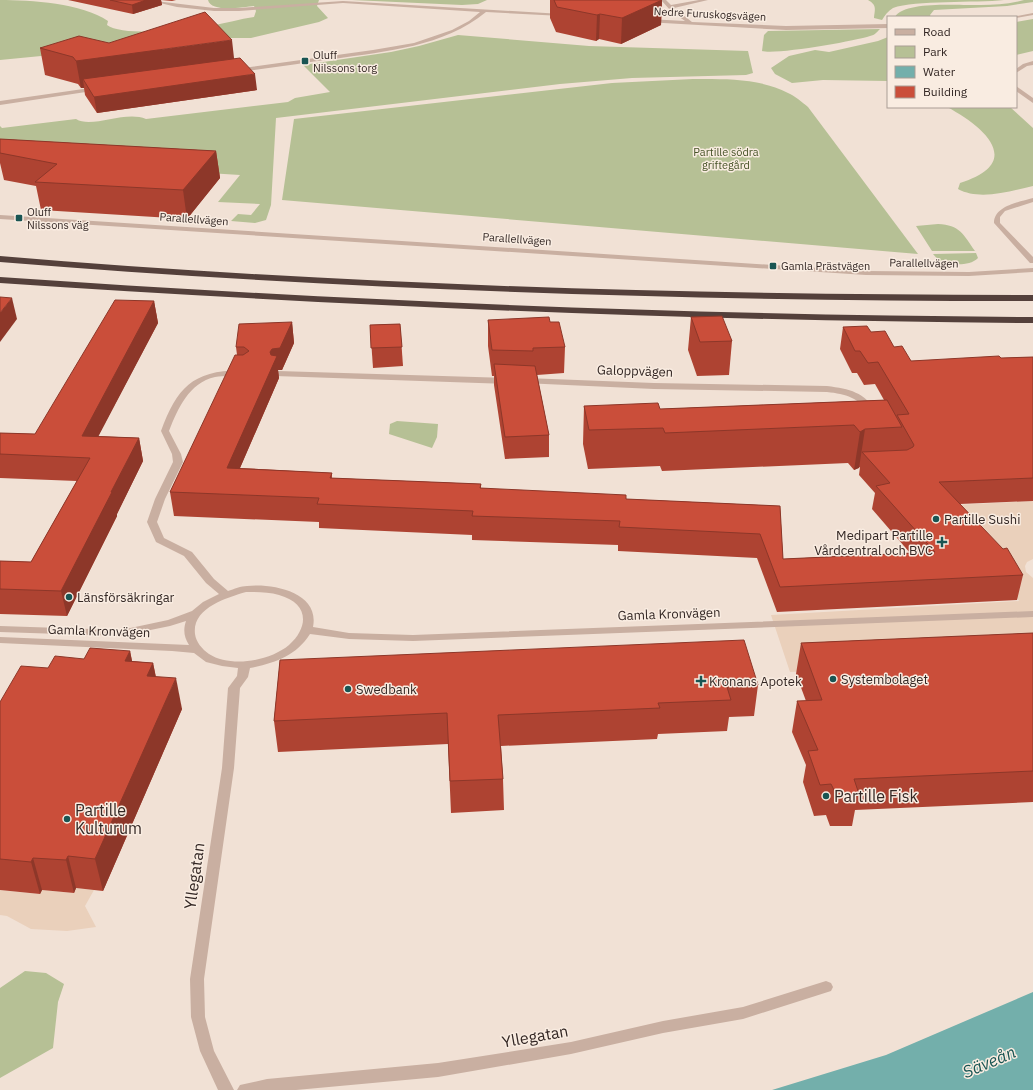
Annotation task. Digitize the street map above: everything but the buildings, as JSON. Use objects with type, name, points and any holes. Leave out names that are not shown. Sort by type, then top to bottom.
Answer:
[{"type":"highway","points":[[0,259],[82,266],[256,277],[602,292],[858,298],[1033,298]]},
{"type":"highway","points":[[0,280],[163,292],[322,301],[641,313],[952,320],[1033,320]]},
{"type":"street","points":[[149,0],[181,7],[212,10],[238,10],[310,3],[342,2],[565,15]]},
{"type":"street","points":[[663,0],[671,6],[673,10],[692,24]]},
{"type":"street","points":[[671,6],[706,0]]},
{"type":"street","points":[[231,71],[374,52],[404,46],[435,38],[464,26],[485,10]]},
{"type":"street","points":[[1017,17],[1033,14]]},
{"type":"street","name":"Nedre Furuskogsvägen","points":[[644,21],[786,28],[887,26]]},
{"type":"street","points":[[1017,70],[1033,62]]},
{"type":"street","points":[[0,103],[106,88]]},
{"type":"street","points":[[1017,89],[1033,101]]},
{"type":"street","points":[[1033,200],[1003,210],[997,217],[997,223],[1033,261]]},
{"type":"street","name":"Parallellvägen","points":[[0,217],[866,272],[969,274],[1033,270]]},
{"type":"street","points":[[226,594],[210,581],[188,554],[160,540],[152,522],[160,499],[178,462],[179,455],[167,438],[165,431],[179,402],[193,383],[203,378],[231,372],[246,373]]},
{"type":"street","name":"Galoppvägen","points":[[278,374],[654,386],[827,389],[843,391],[868,402],[879,423]]},
{"type":"street","points":[[246,589],[265,589],[283,592],[297,600],[306,610],[309,622],[307,630],[296,645],[282,654],[264,661],[245,664],[226,663],[209,658],[192,644],[188,632],[194,614],[209,602],[226,594],[246,589]]},
{"type":"street","name":"Gamla Kronvägen","points":[[0,629],[121,633],[170,623],[194,614]]},
{"type":"street","name":"Gamla Kronvägen","points":[[307,630],[349,636],[413,638],[1033,614]]},
{"type":"street","name":"Gamla Kronvägen","points":[[0,640],[172,647],[198,650]]},
{"type":"street","name":"Yllegatan","points":[[226,1090],[207,1051],[198,1017],[197,979],[228,768],[234,688],[242,677],[245,664]]},
{"type":"street","name":"Yllegatan","points":[[245,1090],[267,1086],[438,1070],[571,1048],[663,1027],[743,1013],[826,987]]},
{"type":"green space","points":[[0,0],[41,2],[71,6],[97,15],[108,21],[107,25],[115,29],[142,32],[174,31],[211,26],[254,17],[256,11],[254,6],[235,8],[215,7],[210,4],[208,0],[319,0],[317,6],[328,18],[319,22],[251,38],[226,38],[0,60]]},
{"type":"green space","points":[[352,0],[487,0],[478,4],[462,5]]},
{"type":"green space","points":[[868,0],[1004,0],[903,5],[891,9],[882,20],[874,18],[874,6]]},
{"type":"green space","points":[[1033,0],[1033,2],[1007,6],[934,10],[930,16],[896,16],[910,8],[922,6],[997,4]]},
{"type":"green space","points":[[1033,19],[1033,51],[1017,55],[1017,22]]},
{"type":"green space","points":[[880,29],[872,36],[833,44],[783,51],[762,51],[764,35],[768,31]]},
{"type":"green space","points":[[458,35],[589,46],[748,51],[753,73],[746,75],[632,78],[560,84],[276,118],[271,205],[266,220],[255,223],[231,221],[238,214],[251,215],[260,204],[218,202],[240,175],[0,160],[0,126],[2,128],[76,119],[83,122],[91,122],[128,117],[146,119],[288,102],[295,98],[330,92],[303,65],[391,52]]},
{"type":"green space","points":[[887,37],[887,81],[823,80],[792,83],[775,74],[771,68],[789,56],[815,50],[829,52],[878,41]]},
{"type":"green space","name":"Partille södra griftegård","points":[[693,79],[729,79],[765,84],[791,94],[801,101],[808,107],[918,254],[282,200],[294,119],[612,83]]},
{"type":"green space","points":[[949,108],[1011,108],[1033,128],[1033,186],[985,195],[967,193],[958,189],[960,183],[980,175],[991,166],[994,155],[992,145],[985,135],[974,124]]},
{"type":"green space","points":[[938,224],[956,228],[964,235],[975,251],[932,251],[916,226]]},
{"type":"green space","points":[[976,253],[978,258],[966,264],[941,263],[933,254]]},
{"type":"green space","points":[[397,421],[438,424],[437,437],[432,448],[389,434],[390,424]]},
{"type":"green space","points":[[25,971],[46,973],[64,984],[58,1002],[53,1048],[0,1078],[0,988]]},
{"type":"shaded area","points":[[1033,501],[1033,559],[1027,562],[1025,566],[1026,572],[1033,578],[1033,660],[790,672],[771,615],[1019,601],[1002,572],[955,505]]},
{"type":"shaded area","points":[[76,888],[94,890],[85,906],[96,927],[67,931],[31,929],[7,916],[0,915],[0,890],[40,894],[42,890],[74,893]]},
{"type":"water","name":"Säveån","points":[[1033,992],[1033,1090],[772,1090],[886,1055]]},
{"type":"place","name":"Oluff Nilssons torg","points":[[305,61]]},
{"type":"place","name":"Oluff Nilssons väg","points":[[19,218]]},
{"type":"place","name":"Gamla Prästvägen","points":[[773,266]]},
{"type":"place","name":"Partille Sushi","points":[[936,519]]},
{"type":"place","name":"Medipart Partille Vårdcentral och BVC","points":[[942,542]]},
{"type":"place","name":"Länsförsäkringar","points":[[69,597]]},
{"type":"place","name":"Systembolaget","points":[[833,679]]},
{"type":"place","name":"Kronans Apotek","points":[[701,681]]},
{"type":"place","name":"Swedbank","points":[[348,689]]},
{"type":"place","name":"Partille Fisk","points":[[826,796]]},
{"type":"place","name":"Partille Kulturum","points":[[67,819]]}]
